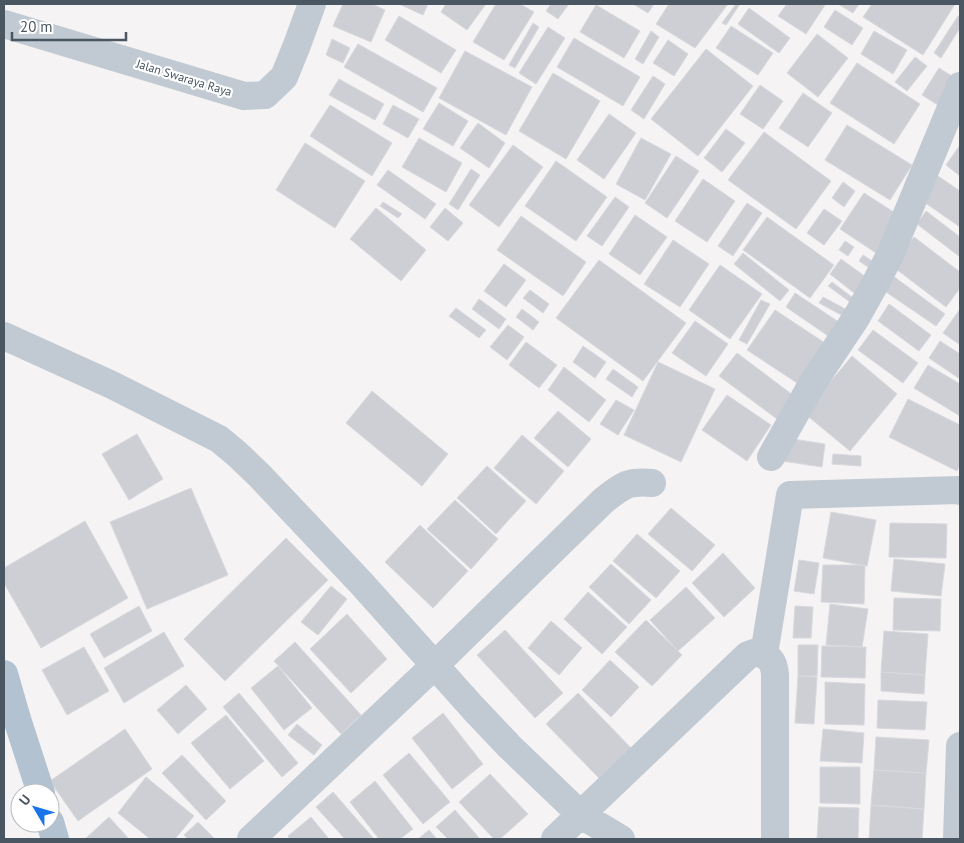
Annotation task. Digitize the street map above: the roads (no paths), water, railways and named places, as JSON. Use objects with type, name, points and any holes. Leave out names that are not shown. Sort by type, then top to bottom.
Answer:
[{"type":"main road","points":[[4,674],[38,783]]},
{"type":"street","name":"Jalan Swaraya Raya","points":[[4,24],[244,96],[265,96],[284,77],[312,4]]},
{"type":"street","points":[[771,457],[812,384],[856,318],[890,255],[960,86]]},
{"type":"street","points":[[4,336],[112,385],[219,439],[238,454],[362,584],[509,746],[581,816],[621,839]]},
{"type":"street","points":[[251,839],[435,665],[604,500],[629,483],[652,482]]},
{"type":"street","points":[[764,654],[790,495],[960,491]]},
{"type":"street","points":[[555,839],[748,656],[757,652],[764,654],[774,664],[775,839]]},
{"type":"street","points":[[957,839],[960,746]]}]
